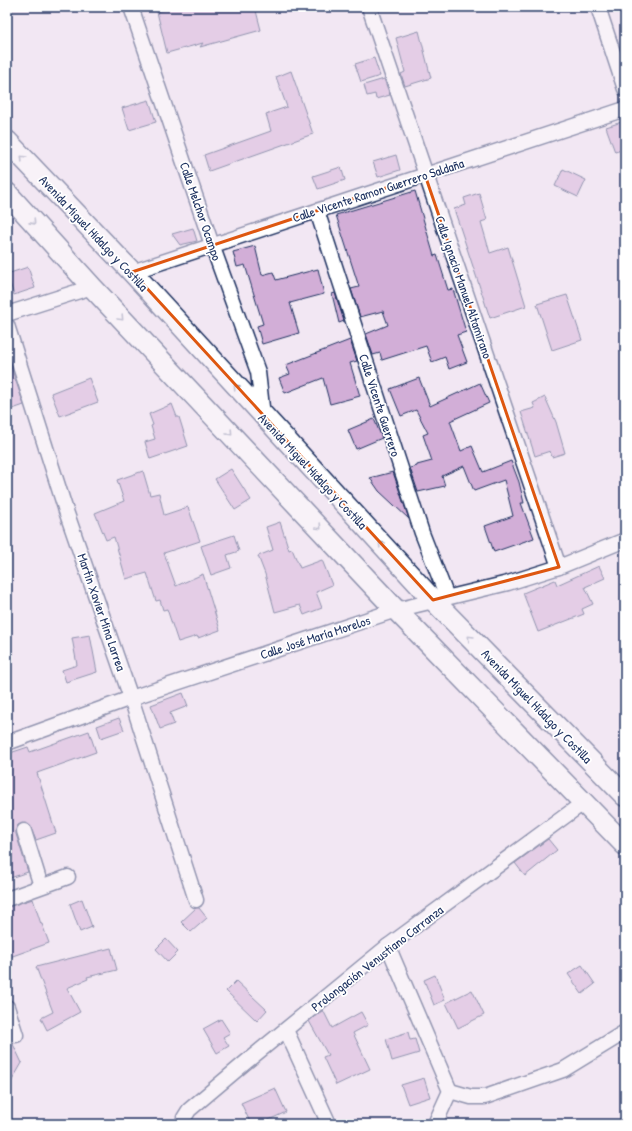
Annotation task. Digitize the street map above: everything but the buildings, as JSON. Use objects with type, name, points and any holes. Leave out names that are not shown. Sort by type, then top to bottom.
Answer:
[{"type":"main road","name":"Avenida Miguel Hidalgo y Costilla","points":[[7,141],[132,272],[263,416],[440,599],[625,796]]},
{"type":"main road","points":[[7,193],[92,287],[396,610],[625,845]]},
{"type":"street","name":"Calle Melchor Ocampo","points":[[131,7],[212,245],[258,372],[263,416]]},
{"type":"street","name":"Calle Ignacio Manuel Altamirano","points":[[370,7],[559,567]]},
{"type":"street","points":[[598,7],[625,90]]},
{"type":"street","name":"Calle Vicente Ramon Guerrero Saldaña","points":[[132,272],[625,109]]},
{"type":"street","name":"Calle Vicente Guerrero","points":[[317,211],[422,533],[440,599]]},
{"type":"street","points":[[7,314],[92,287]]},
{"type":"street","name":"Martín Xavier Mina Larrea","points":[[7,325],[66,511],[131,698],[196,900]]},
{"type":"street","name":"Calle José María Morelos","points":[[7,743],[131,698],[396,610],[508,583],[559,567],[625,540]]},
{"type":"street","name":"Prolongación Venustiano Carranza","points":[[183,1124],[184,1118],[189,1110],[388,946],[583,803]]},
{"type":"street","points":[[24,831],[41,886]]},
{"type":"street","points":[[7,898],[68,877]]},
{"type":"street","points":[[388,946],[450,1091],[435,1124]]},
{"type":"street","points":[[7,1007],[16,1035]]},
{"type":"street","points":[[286,1030],[329,1124]]},
{"type":"street","points":[[450,1091],[471,1097],[485,1097],[563,1070],[625,1032]]},
{"type":"highlighted area","points":[[425,175],[559,567],[433,600],[132,272]]}]
